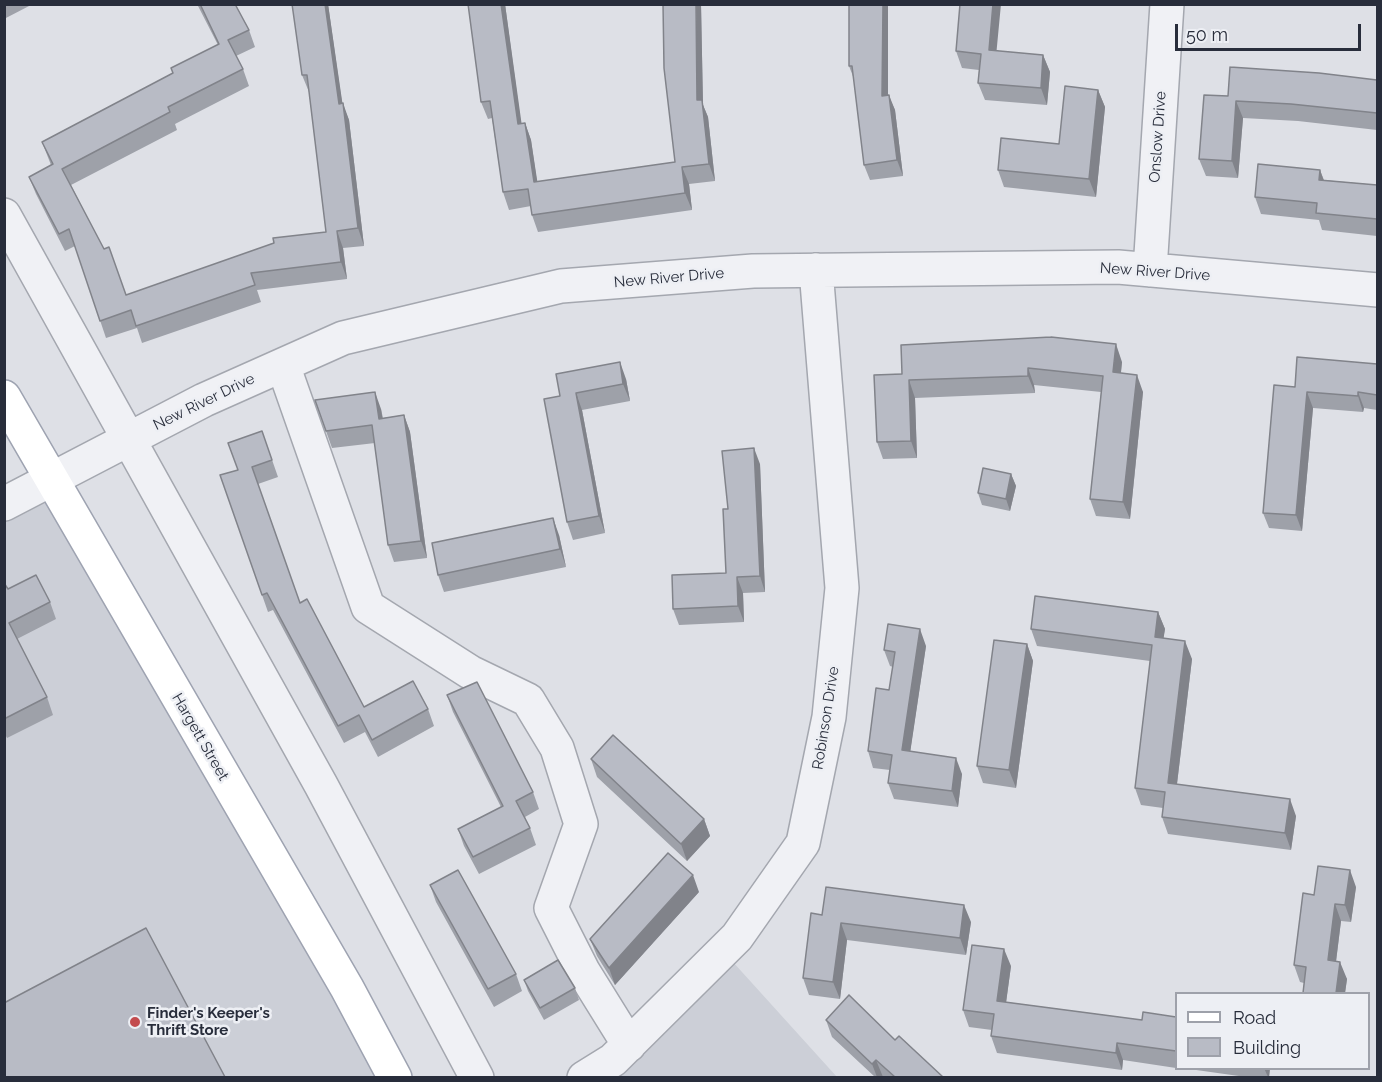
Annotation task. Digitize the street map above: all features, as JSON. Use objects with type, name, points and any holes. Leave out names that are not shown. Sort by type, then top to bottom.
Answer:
[{"type":"main road","name":"Hargett Street","points":[[4,397],[341,978],[395,1077]]},
{"type":"street","name":"Onslow Drive","points":[[1150,270],[1167,4]]},
{"type":"street","points":[[4,214],[321,785],[477,1077]]},
{"type":"street","name":"New River Drive","points":[[4,504],[204,400],[344,338],[561,286],[753,271],[1118,267],[1377,290]]},
{"type":"street","name":"Robinson Drive","points":[[584,1077],[613,1060],[737,937],[803,843],[829,717],[842,588],[816,270]]},
{"type":"street","points":[[283,365],[368,607],[470,672],[528,700],[557,748],[581,824],[551,908],[583,971],[629,1045]]},
{"type":"shaded area","points":[[51,481],[393,1077],[5,1078],[5,504]]},
{"type":"shaded area","points":[[723,951],[837,1077],[584,1078]]},
{"type":"building","points":[[200,4],[235,4],[249,30],[228,40],[243,69],[168,107],[170,112],[62,169],[104,249],[109,247],[126,295],[274,243],[273,238],[326,232],[307,75],[302,75],[292,4],[325,4],[339,104],[343,103],[358,228],[337,231],[341,262],[251,273],[255,285],[136,326],[131,310],[100,321],[69,229],[59,234],[29,177],[53,164],[42,142],[173,73],[171,68],[219,44]]},
{"type":"building","points":[[468,4],[501,4],[518,124],[525,123],[534,182],[675,162],[664,68],[663,4],[696,4],[697,100],[702,100],[709,164],[682,167],[685,193],[532,215],[528,189],[503,192],[490,101],[481,102]]},
{"type":"building","points":[[849,4],[883,4],[882,96],[889,95],[897,160],[864,165],[852,66],[849,66]]},
{"type":"building","points":[[960,4],[993,4],[989,50],[1043,55],[1041,88],[978,83],[981,54],[956,51]]},
{"type":"building","points":[[1230,67],[1319,73],[1377,80],[1377,113],[1236,101],[1232,161],[1199,159],[1204,95],[1228,96]]},
{"type":"building","points":[[1065,86],[1098,90],[1089,179],[998,170],[1001,138],[1059,144]]},
{"type":"building","points":[[1258,164],[1320,170],[1319,180],[1377,185],[1377,219],[1316,213],[1317,203],[1255,197]]},
{"type":"building","points":[[1051,337],[1116,344],[1113,372],[1137,375],[1123,502],[1090,499],[1103,376],[1028,368],[1028,376],[909,380],[911,441],[877,442],[874,375],[902,374],[901,345]]},
{"type":"building","points":[[1297,357],[1377,364],[1377,395],[1358,392],[1358,396],[1307,392],[1296,515],[1263,513],[1274,385],[1295,387]]},
{"type":"building","points":[[620,362],[623,384],[576,393],[599,516],[567,522],[544,399],[560,396],[556,374]]},
{"type":"building","points":[[375,392],[379,419],[404,415],[421,541],[388,545],[372,425],[326,431],[315,400]]},
{"type":"building","points":[[262,431],[272,460],[252,467],[300,603],[307,599],[364,707],[413,681],[428,709],[372,740],[359,715],[338,726],[267,593],[262,595],[220,475],[238,470],[228,443]]},
{"type":"building","points":[[754,448],[760,576],[737,577],[738,606],[673,609],[672,575],[726,573],[723,509],[728,509],[722,451]]},
{"type":"building","points":[[983,468],[1011,474],[1006,499],[978,493]]},
{"type":"building","points":[[553,518],[560,549],[438,575],[432,543]]},
{"type":"building","points":[[36,575],[50,602],[9,623],[47,697],[4,719],[4,583],[8,589]]},
{"type":"building","points":[[1035,596],[1158,612],[1155,637],[1185,641],[1168,783],[1290,799],[1285,833],[1162,817],[1165,792],[1135,788],[1152,645],[1031,629]]},
{"type":"building","points":[[888,624],[920,629],[902,750],[956,758],[952,791],[888,783],[892,755],[868,751],[876,688],[889,690],[895,652],[884,650]]},
{"type":"building","points":[[994,640],[1027,644],[1009,770],[977,766]]},
{"type":"building","points":[[477,682],[533,792],[516,801],[530,828],[473,857],[458,829],[503,806],[447,695]]},
{"type":"building","points":[[613,735],[704,819],[681,844],[591,759]]},
{"type":"building","points":[[668,853],[693,875],[609,968],[590,939]]},
{"type":"building","points":[[1318,866],[1350,870],[1345,905],[1335,904],[1328,960],[1340,962],[1336,992],[1303,992],[1306,967],[1294,965],[1303,893],[1314,895]]},
{"type":"building","points":[[458,870],[516,974],[488,989],[430,885]]},
{"type":"building","points":[[826,887],[964,905],[960,938],[841,923],[833,982],[803,978],[811,913],[822,915]]},
{"type":"building","points":[[146,928],[225,1077],[4,1077],[4,1003]]},
{"type":"building","points":[[972,945],[1004,949],[997,1001],[1142,1020],[1143,1012],[1175,1017],[1175,1051],[1117,1043],[1116,1053],[991,1036],[994,1014],[963,1010]]},
{"type":"building","points":[[558,960],[575,988],[540,1008],[524,980]]},
{"type":"building","points":[[849,995],[895,1040],[899,1036],[943,1077],[895,1077],[876,1060],[872,1064],[826,1020]]},
{"type":"place","name":"Finder's Keeper's Thrift Store","points":[[135,1022]]}]
